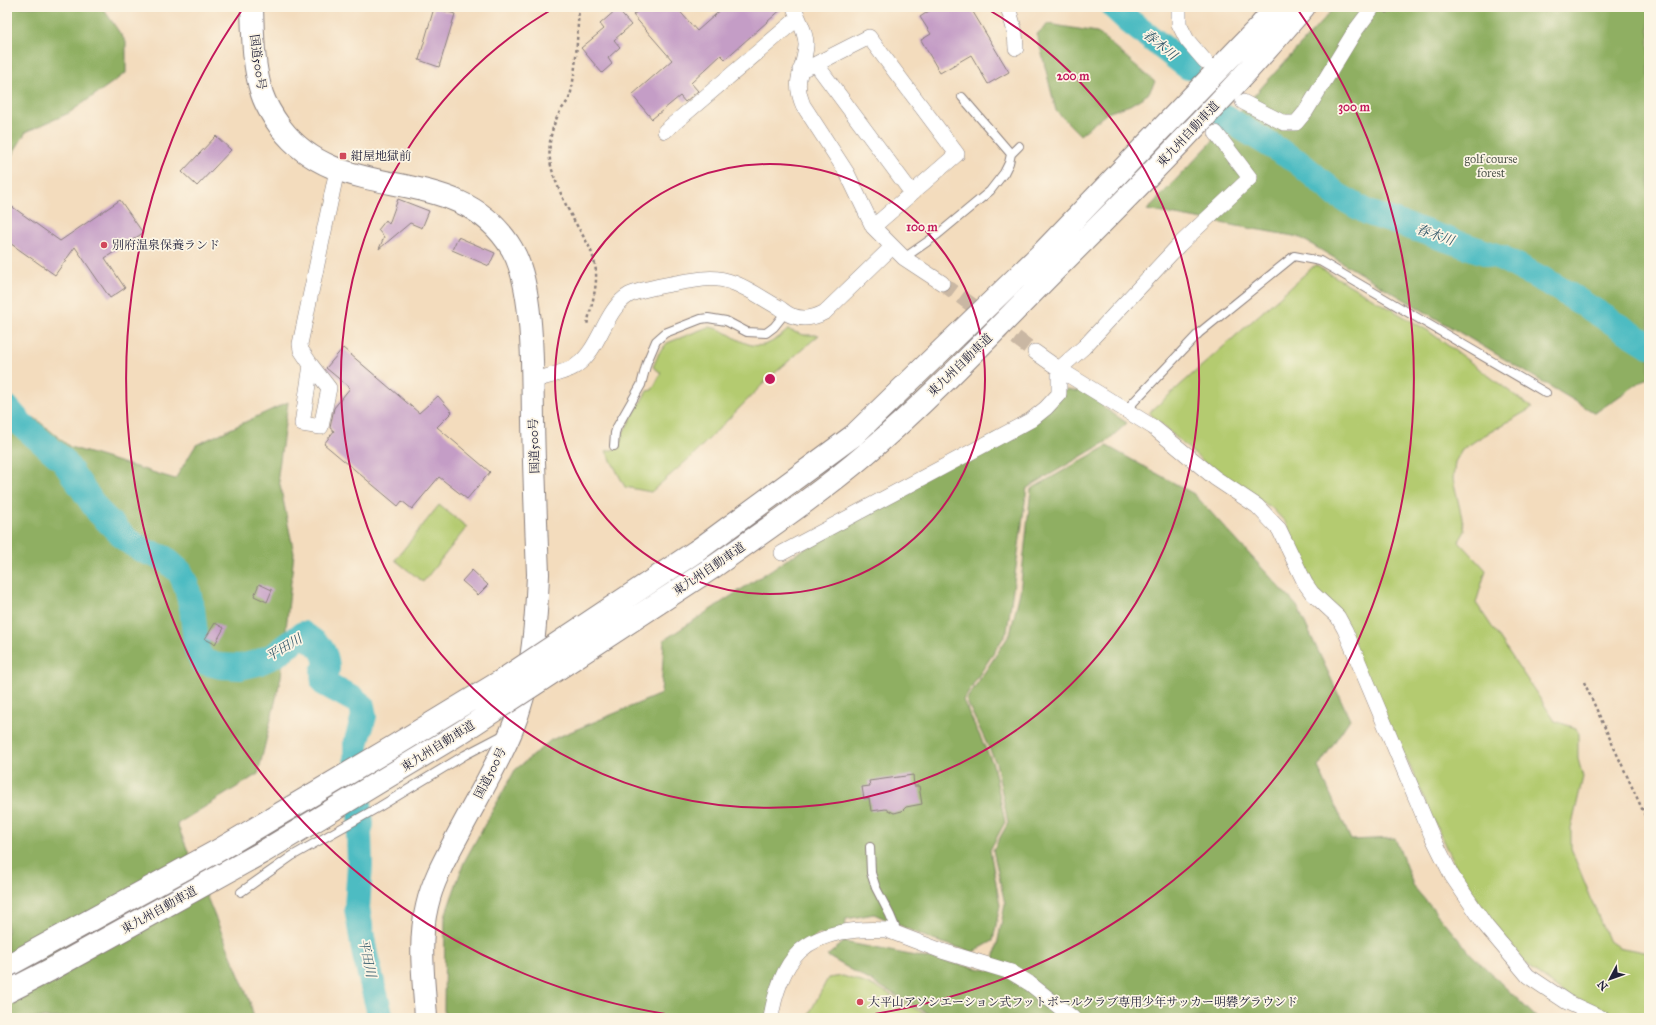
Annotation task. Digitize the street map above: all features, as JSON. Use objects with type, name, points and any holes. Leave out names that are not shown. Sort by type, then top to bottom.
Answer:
[{"type":"highway","name":"国道500号","points":[[252,7],[254,54],[262,94],[266,105],[274,118],[293,142],[312,158],[337,170],[360,177],[424,190],[451,198],[469,206],[494,226],[513,251],[522,278],[529,319],[532,381],[538,574],[537,607],[528,675],[521,704],[511,731],[486,783],[439,872],[427,906],[422,942],[426,1018]]},
{"type":"highway","name":"東九州自動車道","points":[[7,966],[219,850],[498,683],[698,550],[853,436],[1043,252],[1254,32],[1276,7]]},
{"type":"highway","name":"東九州自動車道","points":[[7,992],[50,970],[263,852],[460,733],[712,568],[805,502],[867,453],[963,364],[1130,196],[1274,42],[1304,7]]},
{"type":"street","points":[[1008,7],[1016,48]]},
{"type":"street","points":[[1179,7],[1179,24],[1187,40],[1205,61]]},
{"type":"street","points":[[1243,102],[1284,123],[1296,123],[1306,111],[1355,31],[1373,7]]},
{"type":"street","points":[[665,131],[796,13],[806,39],[806,46],[798,83],[800,98],[847,173],[873,227],[892,248],[904,258],[942,283]]},
{"type":"street","points":[[800,70],[816,64],[869,38],[957,154],[873,227]]},
{"type":"street","points":[[816,64],[912,193]]},
{"type":"street","points":[[782,553],[1031,420],[1046,408],[1059,394],[1059,369],[1084,347],[1179,245],[1250,178],[1216,133]]},
{"type":"street","points":[[311,365],[300,350],[301,334],[337,170]]},
{"type":"street","points":[[532,381],[577,366],[588,354],[620,303],[630,295],[703,279],[722,279],[733,282],[799,318],[815,317],[826,312],[892,248]]},
{"type":"street","points":[[1035,352],[1059,369],[1153,426],[1215,478],[1257,506],[1280,529],[1305,583],[1312,593],[1338,617],[1345,630],[1429,830],[1452,876],[1486,926],[1528,976],[1567,1002],[1602,1018]]},
{"type":"street","points":[[771,1018],[776,996],[788,967],[800,951],[809,944],[833,934],[858,930],[887,930],[942,951],[1011,972],[1029,983],[1072,1018]]},
{"type":"lane","points":[[962,97],[1011,154]]},
{"type":"lane","points":[[904,258],[937,235],[982,198],[1004,173],[1010,163],[1011,154],[1019,146]]},
{"type":"lane","points":[[1126,410],[1199,333],[1294,256],[1320,261],[1546,392]]},
{"type":"lane","points":[[614,446],[617,428],[641,385],[649,356],[660,336],[670,330],[708,318],[720,319],[748,332],[766,333],[774,327],[786,312]]},
{"type":"lane","points":[[241,892],[292,856],[379,807],[465,755],[511,731]]},
{"type":"lane","points":[[870,847],[871,873],[876,888],[898,934]]},
{"type":"path","points":[[579,7],[571,92],[568,101],[561,110],[556,121],[549,143],[552,169],[576,224],[586,238],[596,266],[594,290],[587,327]]},
{"type":"path","points":[[1584,682],[1649,824]]},
{"type":"green space","points":[[7,7],[102,7],[126,42],[126,73],[69,113],[26,132],[7,163]]},
{"type":"green space","name":"golf course forest","points":[[1335,7],[1649,7],[1649,376],[1595,413],[1299,237],[1147,210],[1208,146]]},
{"type":"green space","points":[[1048,24],[1097,32],[1155,82],[1148,94],[1130,105],[1107,113],[1080,135],[1056,111],[1037,34]]},
{"type":"green space","points":[[1315,265],[1427,330],[1532,408],[1478,439],[1462,450],[1455,462],[1453,479],[1465,531],[1459,541],[1486,570],[1476,603],[1555,721],[1576,728],[1578,734],[1578,759],[1583,777],[1571,829],[1571,849],[1608,940],[1618,947],[1649,953],[1649,1018],[1619,1018],[1565,994],[1531,969],[1492,923],[1456,868],[1407,760],[1306,571],[1287,524],[1272,508],[1211,469],[1149,413]]},
{"type":"green space","points":[[708,327],[721,330],[740,341],[755,345],[767,344],[774,341],[788,330],[804,335],[819,335],[769,378],[692,456],[651,492],[625,487],[606,451],[619,448],[624,431],[647,391],[652,390],[661,373],[653,367],[659,353],[667,343]]},
{"type":"green space","points":[[1067,389],[1082,392],[1094,397],[1106,409],[1127,423],[1106,442],[1027,488],[1007,632],[963,700],[993,764],[1005,822],[990,850],[1000,905],[993,941],[973,952],[933,940],[874,914],[846,919],[844,942],[819,934],[798,951],[766,1018],[445,1018],[445,916],[464,862],[515,770],[551,740],[661,694],[664,640],[786,560],[1019,421],[1042,404]]},
{"type":"green space","points":[[288,402],[278,475],[294,553],[281,677],[258,774],[177,824],[250,1002],[254,1018],[7,1018],[7,403],[36,419],[70,447],[175,479],[196,445]]},
{"type":"green space","points":[[1107,446],[1194,494],[1297,606],[1350,719],[1318,767],[1351,840],[1395,838],[1414,887],[1471,954],[1537,1018],[936,1018],[827,956],[844,942],[992,971],[1005,904],[993,850],[1008,823],[996,763],[966,700],[1010,634],[1020,592],[1031,489]]},
{"type":"green space","points":[[439,505],[467,527],[423,582],[395,560]]},
{"type":"green space","name":"大平山アソシエーション式フットボールクラブ専用少年サッカー明礬グラウンド","points":[[843,976],[877,987],[932,1018],[807,1018],[828,978]]},
{"type":"building","points":[[643,7],[676,7],[697,31],[724,7],[784,7],[725,59],[721,55],[691,83],[698,91],[685,102],[680,96],[652,119],[632,95],[672,60],[633,15]]},
{"type":"building","points":[[935,7],[970,7],[1009,72],[988,84],[971,55],[940,73],[921,40],[931,34],[920,17]]},
{"type":"building","points":[[434,8],[455,14],[439,67],[419,60]]},
{"type":"building","points":[[617,9],[631,25],[614,40],[620,47],[608,58],[612,64],[602,73],[581,48],[604,29],[600,24]]},
{"type":"building","points":[[216,136],[231,150],[197,186],[182,172]]},
{"type":"building","points":[[398,199],[429,211],[422,228],[410,223],[379,249],[384,237],[378,230],[386,220],[389,224]]},
{"type":"building","points":[[120,200],[143,233],[105,258],[125,288],[110,298],[75,247],[55,275],[7,241],[7,203],[60,241]]},
{"type":"building","points":[[458,237],[495,253],[489,266],[452,250]]},
{"type":"building","points":[[343,348],[419,413],[438,396],[452,412],[437,427],[490,472],[467,499],[439,477],[412,509],[402,501],[398,506],[324,444],[334,431],[330,428],[334,408],[350,388],[326,368]]},
{"type":"building","points":[[472,570],[488,585],[478,595],[462,581]]},
{"type":"building","points":[[259,584],[272,590],[267,602],[254,596]]},
{"type":"building","points":[[215,623],[224,628],[215,644],[205,639]]},
{"type":"building","points":[[913,775],[914,786],[919,786],[922,804],[906,807],[902,811],[894,813],[886,809],[871,811],[869,798],[864,799],[862,787],[870,786],[869,781]]},
{"type":"waterway","name":"春木川","points":[[1114,7],[1130,22],[1188,67]]},
{"type":"waterway","name":"春木川","points":[[1226,118],[1298,162],[1337,195],[1369,213],[1502,258],[1553,285],[1649,345]]},
{"type":"waterway","name":"平田川","points":[[7,408],[21,424],[63,460],[98,511],[127,540],[144,551],[164,558],[180,572],[186,585],[192,608],[197,651],[204,662],[220,666],[240,667],[257,663],[275,655],[303,634],[323,651],[327,668],[323,672],[324,683],[355,700],[362,706],[364,716],[356,744],[357,783],[361,824],[359,832],[360,865],[357,908],[365,955],[381,1018]]},
{"type":"tunnel","points":[[942,283],[1035,352]]},
{"type":"place","name":"紺屋地獄前","points":[[343,156]]},
{"type":"place","name":"別府温泉保養ランド","points":[[104,245]]},
{"type":"place","name":"大平山アソシエーション式フットボールクラブ専用少年サッカー明礬グラウンド","points":[[860,1002]]}]
